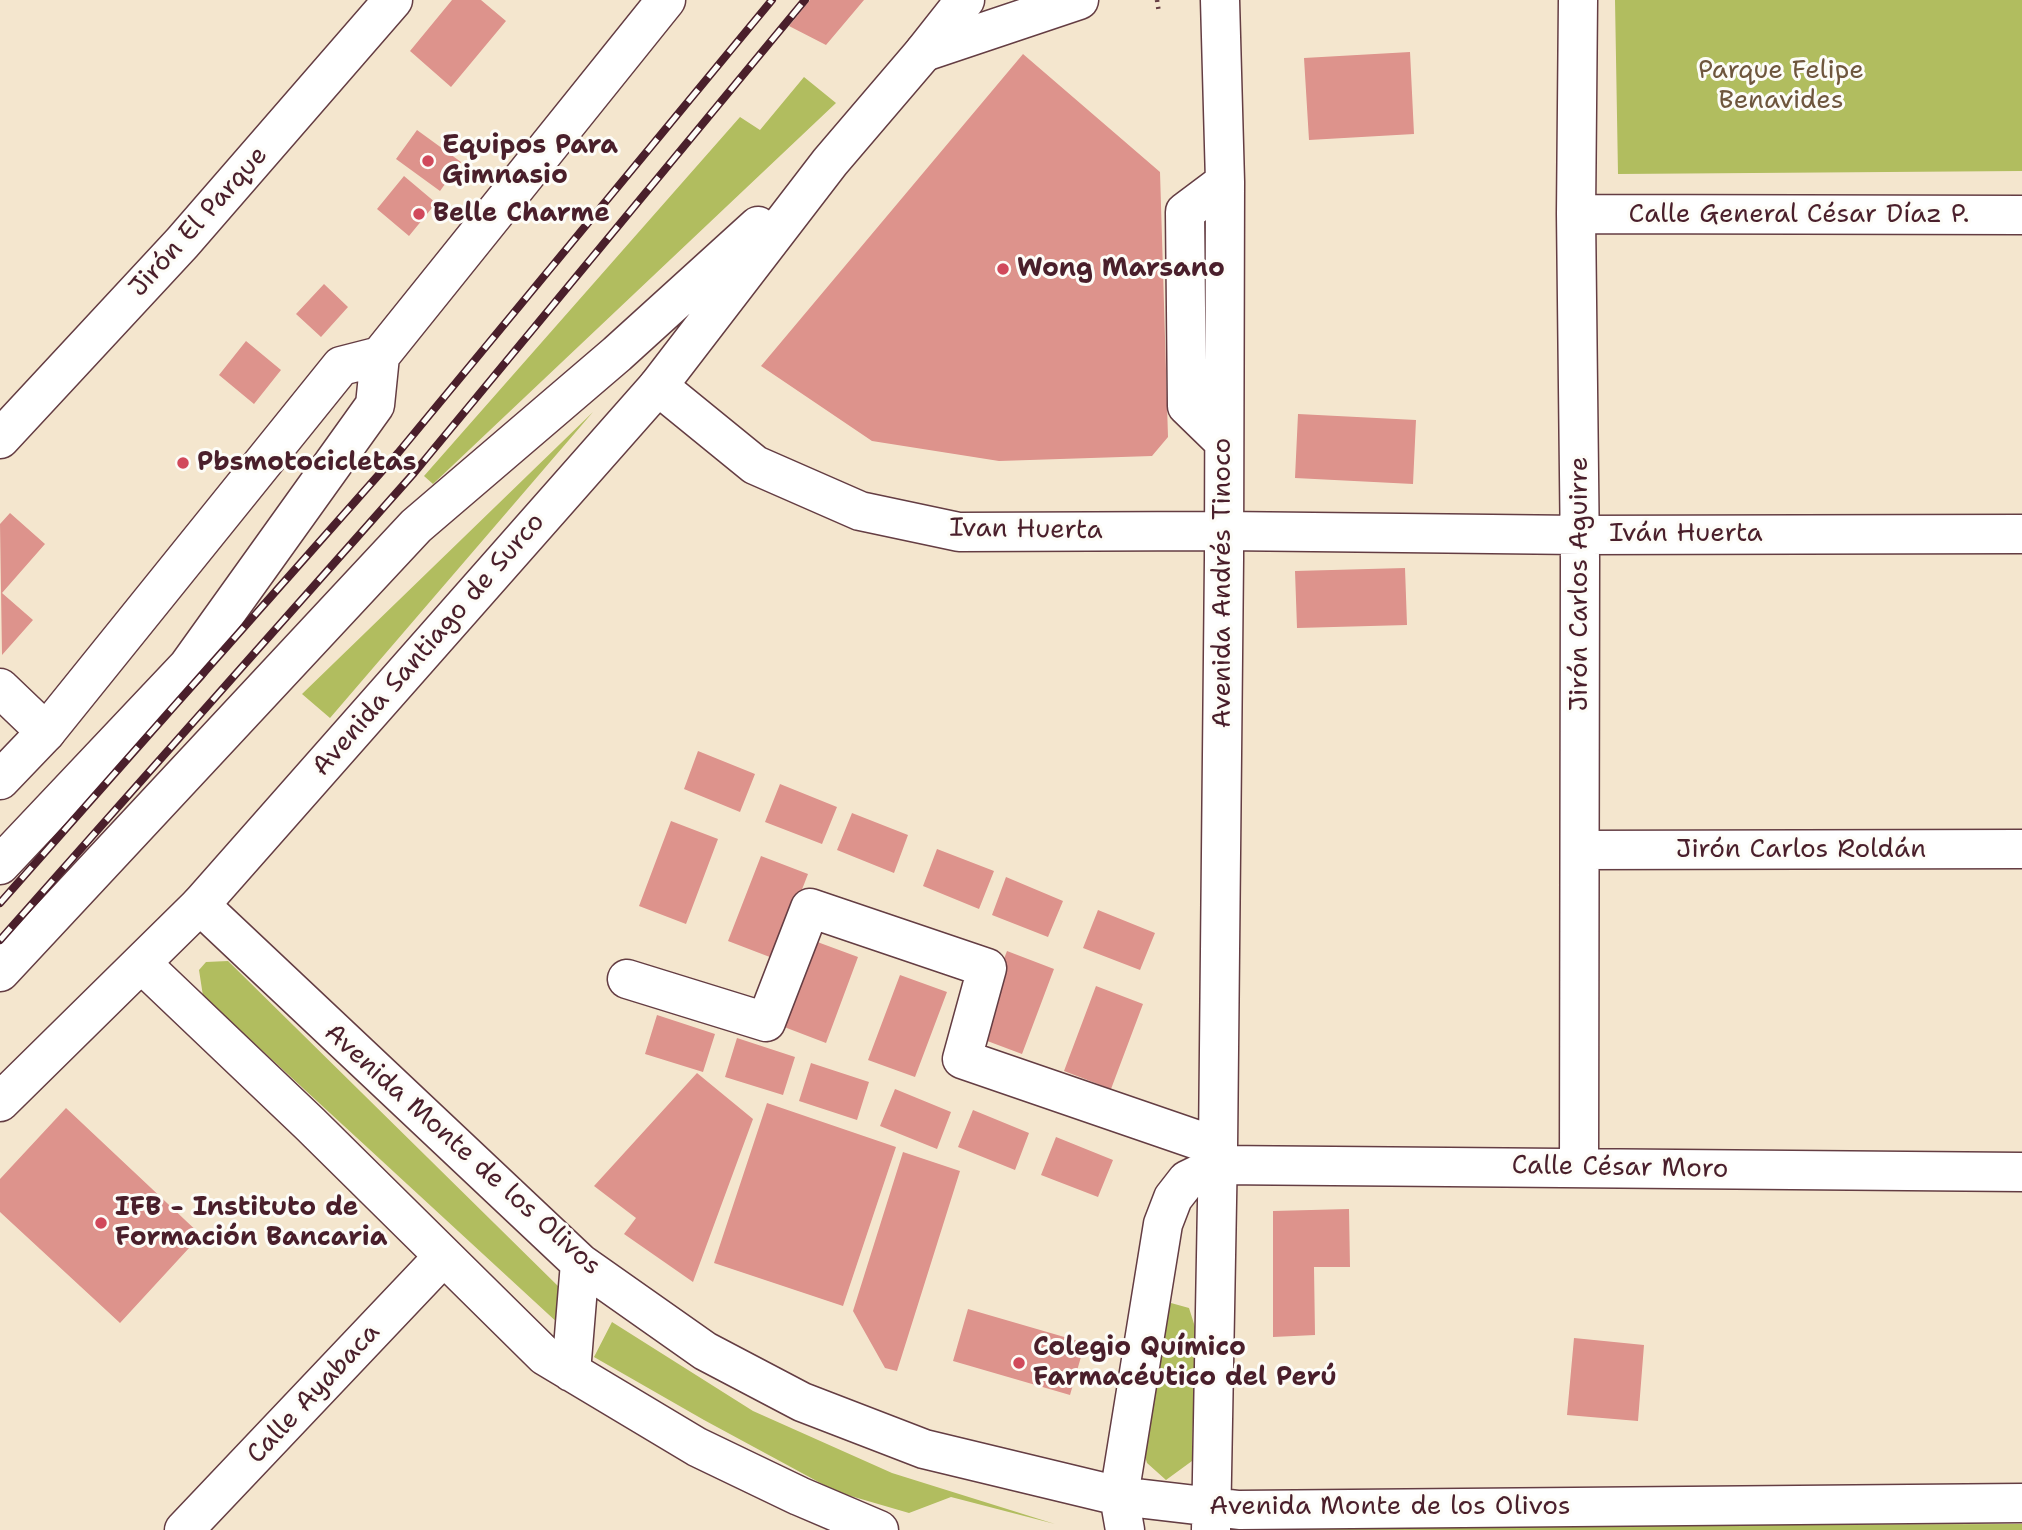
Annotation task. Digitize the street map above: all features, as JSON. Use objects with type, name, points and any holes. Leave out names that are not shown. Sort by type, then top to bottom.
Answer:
[{"type":"street","name":"Jirón El Parque","points":[[0,439],[182,243],[393,0]]},
{"type":"street","points":[[0,865],[188,666],[375,405],[380,356],[666,0]]},
{"type":"street","name":"Avenida Santiago de Surco","points":[[2,1099],[200,905],[658,386],[830,162],[965,0]]},
{"type":"street","points":[[924,52],[1079,0]]},
{"type":"street","name":"Avenida Andrés Tinoco","points":[[1211,1519],[1218,1156],[1224,531],[1224,182],[1220,0]]},
{"type":"street","name":"Jirón Carlos Aguirre","points":[[1578,0],[1576,214],[1580,535],[1579,1168]]},
{"type":"street","name":"Avenida Santiago de Surco","points":[[0,972],[416,526],[617,354],[830,162]]},
{"type":"street","name":"Calle General César Díaz P.","points":[[1576,214],[2022,215]]},
{"type":"street","points":[[0,780],[46,732],[341,366],[380,356]]},
{"type":"street","name":"Ivan Huerta","points":[[658,386],[755,465],[860,511],[959,532],[1224,531]]},
{"type":"street","name":"Iván Huerta","points":[[1224,531],[1580,535],[2022,534]]},
{"type":"street","points":[[0,688],[46,732]]},
{"type":"street","name":"Jirón Carlos Roldán","points":[[1580,850],[2022,849]]},
{"type":"street","name":"Avenida Monte de los Olivos","points":[[200,905],[580,1263],[705,1352],[802,1402],[924,1449],[1122,1513],[1211,1519],[1239,1510],[2022,1503]]},
{"type":"street","points":[[627,979],[766,1022],[810,908],[987,968],[962,1059],[1218,1156]]},
{"type":"street","points":[[142,964],[310,1124],[545,1356],[697,1447],[799,1496],[879,1530]]},
{"type":"street","points":[[1122,1513],[1163,1224],[1173,1198],[1187,1180],[1218,1156]]},
{"type":"street","name":"Calle César Moro","points":[[1218,1156],[1579,1168],[2022,1172]]},
{"type":"street","name":"Calle Ayabaca","points":[[187,1529],[443,1257]]},
{"type":"street","points":[[571,1372],[580,1263]]},
{"type":"path","points":[[1157,0],[1159,13]]},
{"type":"green space","name":"Parque Felipe Benavides","points":[[1615,0],[2022,0],[2022,171],[1618,174]]},
{"type":"green space","points":[[804,77],[836,103],[433,484],[424,476],[740,117],[760,130]]},
{"type":"green space","points":[[593,412],[330,718],[302,694]]},
{"type":"green space","points":[[228,961],[561,1289],[560,1325],[203,996],[199,970],[206,962]]},
{"type":"green space","points":[[1171,1303],[1189,1308],[1195,1327],[1192,1461],[1166,1480],[1147,1463],[1142,1446],[1160,1322]]},
{"type":"green space","points":[[612,1322],[753,1411],[892,1473],[1055,1524],[951,1497],[909,1513],[837,1492],[594,1357]]},
{"type":"green space","points":[[2022,1524],[2022,1530],[1283,1530],[1283,1526]]},
{"type":"building","points":[[452,0],[481,0],[506,21],[451,87],[410,51]]},
{"type":"building","points":[[810,0],[864,0],[826,45],[789,26]]},
{"type":"building","points":[[1410,52],[1414,134],[1309,140],[1304,58]]},
{"type":"building","name":"Wong Marsano","points":[[1023,54],[1160,172],[1168,437],[1152,456],[999,461],[872,441],[761,366]]},
{"type":"building","name":"Equipos Para Gimnasio","points":[[417,130],[461,162],[440,191],[396,159]]},
{"type":"building","points":[[404,176],[436,203],[409,236],[377,209]]},
{"type":"building","points":[[324,284],[348,307],[321,337],[296,314]]},
{"type":"building","points":[[246,341],[281,370],[254,404],[219,375]]},
{"type":"building","points":[[1298,414],[1416,420],[1413,484],[1295,478]]},
{"type":"building","points":[[10,513],[45,544],[2,593],[33,620],[2,655],[0,524]]},
{"type":"building","points":[[1405,568],[1407,625],[1297,628],[1295,571]]},
{"type":"building","points":[[698,751],[755,774],[740,812],[684,789]]},
{"type":"building","points":[[780,784],[837,807],[822,844],[765,822]]},
{"type":"building","points":[[852,813],[908,835],[894,873],[837,850]]},
{"type":"building","points":[[671,821],[718,839],[686,924],[639,906]]},
{"type":"building","points":[[937,849],[994,871],[979,909],[923,886]]},
{"type":"building","points":[[761,856],[808,874],[775,959],[728,941]]},
{"type":"building","points":[[1006,877],[1063,901],[1048,937],[992,915]]},
{"type":"building","points":[[1098,910],[1155,933],[1140,970],[1083,948]]},
{"type":"building","points":[[812,940],[858,957],[826,1043],[779,1025]]},
{"type":"building","points":[[1007,951],[1054,969],[1022,1054],[974,1036]]},
{"type":"building","points":[[900,975],[947,992],[915,1077],[868,1060]]},
{"type":"building","points":[[1096,986],[1143,1004],[1111,1089],[1064,1071]]},
{"type":"building","points":[[657,1015],[715,1034],[703,1072],[645,1054]]},
{"type":"building","points":[[737,1038],[795,1057],[783,1095],[725,1077]]},
{"type":"building","points":[[811,1063],[869,1082],[857,1120],[799,1101]]},
{"type":"building","points":[[697,1073],[753,1119],[693,1282],[624,1234],[636,1218],[594,1186]]},
{"type":"building","points":[[895,1089],[951,1112],[937,1149],[880,1126]]},
{"type":"building","points":[[767,1103],[896,1147],[843,1306],[714,1263]]},
{"type":"building","name":"IFB - Instituto de Formación Bancaria","points":[[66,1108],[201,1235],[120,1323],[0,1212],[0,1179]]},
{"type":"building","points":[[973,1110],[1029,1133],[1015,1170],[958,1147]]},
{"type":"building","points":[[1056,1137],[1113,1160],[1098,1197],[1041,1175]]},
{"type":"building","points":[[903,1152],[960,1171],[897,1371],[885,1368],[853,1311]]},
{"type":"building","points":[[1349,1209],[1350,1267],[1314,1267],[1315,1335],[1273,1337],[1273,1211]]},
{"type":"building","points":[[968,1309],[1085,1343],[1070,1395],[953,1361]]},
{"type":"building","points":[[1574,1338],[1644,1345],[1638,1421],[1567,1415]]},
{"type":"railway","points":[[0,903],[398,453],[772,0]]},
{"type":"railway","points":[[0,940],[414,473],[805,0]]},
{"type":"place","name":"Equipos Para Gimnasio","points":[[428,161]]},
{"type":"place","name":"Belle Charme","points":[[419,214]]},
{"type":"place","name":"Wong Marsano","points":[[1003,269]]},
{"type":"place","name":"Pbsmotocicletas","points":[[183,463]]},
{"type":"place","name":"IFB - Instituto de Formación Bancaria","points":[[101,1223]]},
{"type":"place","name":"Colegio Químico Farmacéutico del Perú","points":[[1019,1363]]}]
